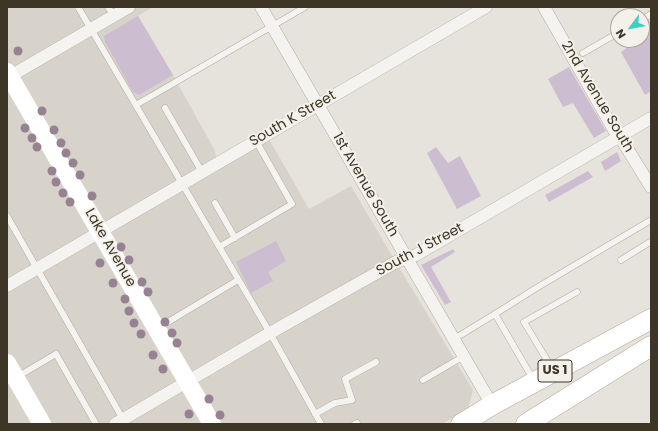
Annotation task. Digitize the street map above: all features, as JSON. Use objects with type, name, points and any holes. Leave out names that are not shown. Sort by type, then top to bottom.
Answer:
[{"type":"main road","name":"Lake Avenue","points":[[8,76],[212,424]]},
{"type":"main road","name":"US 1","points":[[460,424],[492,405],[651,319]]},
{"type":"main road","name":"US 1","points":[[526,424],[651,346]]},
{"type":"main road","points":[[11,370],[42,424]]},
{"type":"street","points":[[8,76],[91,29],[111,12],[129,7]]},
{"type":"street","name":"1st Avenue South","points":[[261,7],[492,405]]},
{"type":"street","name":"South K Street","points":[[7,286],[486,7]]},
{"type":"street","name":"2nd Avenue South","points":[[544,7],[614,130],[620,137],[651,187]]},
{"type":"street","name":"South J Street","points":[[122,422],[270,333],[396,262],[407,259],[651,118]]},
{"type":"lane","points":[[78,7],[270,333],[321,424]]},
{"type":"lane","points":[[136,105],[305,7]]},
{"type":"lane","points":[[583,53],[610,38]]},
{"type":"lane","points":[[166,108],[202,172]]},
{"type":"lane","points":[[219,247],[292,204],[256,141]]},
{"type":"lane","points":[[216,203],[235,238]]},
{"type":"lane","points":[[7,216],[122,422]]},
{"type":"lane","points":[[454,339],[651,220]]},
{"type":"lane","points":[[621,260],[650,242],[651,243]]},
{"type":"lane","points":[[168,322],[238,280]]},
{"type":"lane","points":[[554,372],[524,322],[577,292]]},
{"type":"lane","points":[[495,314],[534,382]]},
{"type":"lane","points":[[11,370],[56,354],[96,424]]},
{"type":"lane","points":[[423,380],[464,356]]},
{"type":"lane","points":[[315,414],[335,403],[352,400],[345,379],[376,362]]},
{"type":"shaded area","points":[[7,7],[153,7],[138,16],[214,149],[219,165],[269,139],[309,209],[351,186],[473,390],[468,409],[442,424],[7,424]]},
{"type":"shaded area","points":[[138,16],[173,75],[139,95],[133,92],[105,42],[104,36]]},
{"type":"shaded area","points":[[650,22],[651,91],[645,95],[621,52],[626,48],[650,48]]},
{"type":"shaded area","points":[[569,67],[606,131],[594,138],[573,103],[563,107],[548,79]]},
{"type":"shaded area","points":[[436,147],[448,163],[460,156],[481,196],[457,209],[427,153]]},
{"type":"shaded area","points":[[617,152],[621,161],[605,171],[601,162]]},
{"type":"shaded area","points":[[588,171],[593,177],[549,202],[545,195]]},
{"type":"shaded area","points":[[276,241],[286,261],[268,272],[273,281],[251,293],[236,262]]},
{"type":"shaded area","points":[[453,249],[455,252],[431,267],[451,302],[445,305],[421,265]]}]
